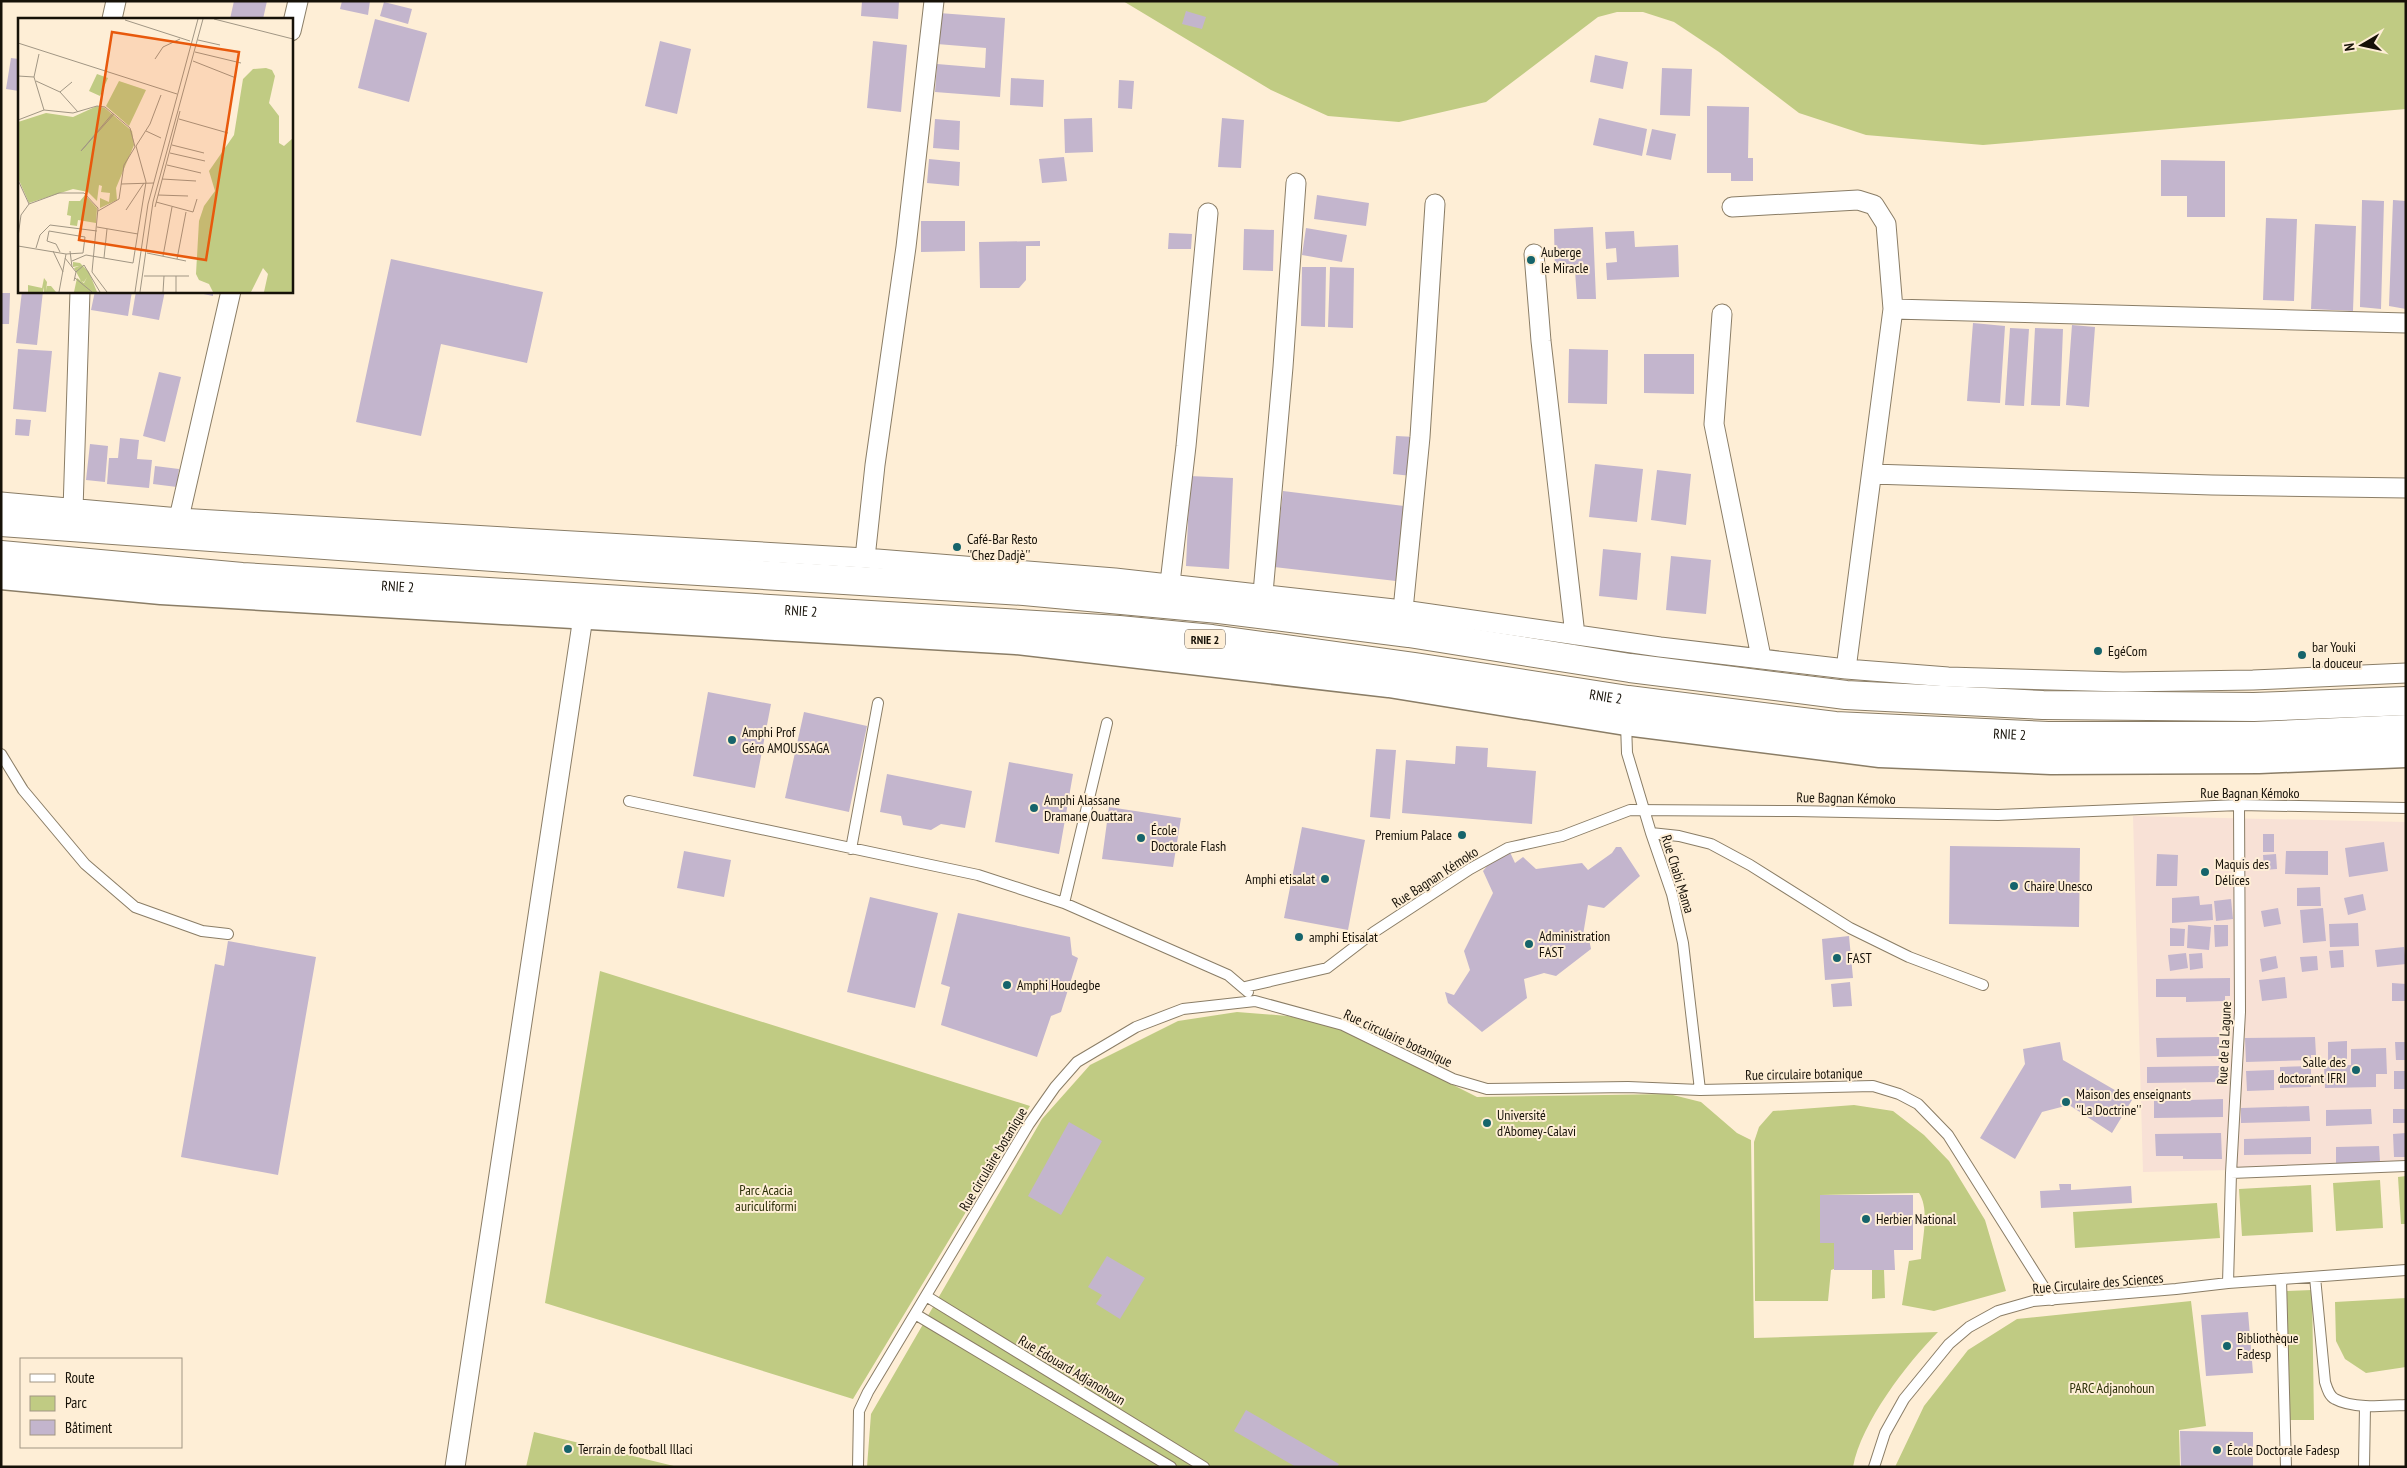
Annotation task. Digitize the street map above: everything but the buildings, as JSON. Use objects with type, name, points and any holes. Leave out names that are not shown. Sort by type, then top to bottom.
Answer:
[{"type":"highway","name":"RNIE 2","points":[[1,522],[639,567],[1024,591],[1219,609],[1409,633],[1628,697],[1846,695],[2043,705],[2254,707],[2406,701]]},
{"type":"highway","name":"RNIE 2","points":[[1,555],[242,577],[1119,630],[1212,639],[1406,665],[1835,726],[2048,736],[2255,736],[2406,729]]},
{"type":"street","points":[[112,18],[116,1]]},
{"type":"street","points":[[292,27],[298,1]]},
{"type":"street","points":[[866,558],[875,465],[906,248],[934,1]]},
{"type":"street","points":[[1263,593],[1283,368],[1296,183]]},
{"type":"street","points":[[1732,207],[1858,200],[1874,205],[1886,224],[1893,309],[1846,668]]},
{"type":"street","points":[[1403,610],[1420,437],[1435,204]]},
{"type":"street","points":[[1170,583],[1186,446],[1208,213]]},
{"type":"street","points":[[1534,254],[1541,341],[1575,636]]},
{"type":"street","points":[[73,510],[80,292]]},
{"type":"street","points":[[179,518],[231,292]]},
{"type":"street","points":[[1893,309],[2406,323]]},
{"type":"street","points":[[1722,314],[1714,424],[1761,657]]},
{"type":"street","points":[[1872,474],[2212,485],[2406,488]]},
{"type":"street","points":[[1,502],[73,510],[179,518],[866,558],[1170,583],[1403,610],[1575,636],[1846,668],[1948,677],[2103,682],[2253,680],[2406,673]]},
{"type":"street","points":[[1,576],[162,591],[1016,641],[1389,684],[1628,697],[1880,754],[2041,761],[2259,760],[2406,754]]},
{"type":"street","points":[[455,1467],[583,617]]},
{"type":"lane","name":"Rue Chabi Mama","points":[[1628,697],[1627,753],[1672,894],[1683,943],[1700,1090]]},
{"type":"lane","points":[[851,850],[878,703]]},
{"type":"lane","points":[[1064,903],[1107,723]]},
{"type":"lane","points":[[1,754],[23,790],[85,864],[135,907],[202,931],[228,934]]},
{"type":"lane","points":[[628,801],[851,850],[978,875],[1064,903],[1228,975],[1245,987],[1255,1001]]},
{"type":"lane","name":"Rue Bagnan Kémoko","points":[[1245,987],[1327,968],[1382,927],[1470,869],[1508,848],[1562,836],[1630,810],[1998,815],[2239,805],[2406,808]]},
{"type":"lane","name":"Rue de la Lagune","points":[[2228,1283],[2230,1173],[2240,1012],[2239,805]]},
{"type":"lane","points":[[1651,833],[1679,836],[1711,844],[1750,865],[1850,928],[1909,957],[1983,985]]},
{"type":"lane","name":"Rue circulaire botanique","points":[[858,1467],[859,1411],[1029,1124],[1055,1087],[1077,1062],[1136,1027],[1183,1008],[1255,1001],[1343,1025],[1453,1079],[1487,1089],[1628,1087],[1700,1090],[1874,1086],[1899,1094],[1918,1104],[1948,1135],[2052,1300]]},
{"type":"lane","points":[[2230,1173],[2406,1166]]},
{"type":"lane","name":"Rue Circulaire des Sciences","points":[[1874,1467],[1885,1433],[1904,1399],[1949,1344],[1969,1327],[1998,1312],[2033,1301],[2176,1290],[2228,1283],[2406,1270]]},
{"type":"lane","points":[[2315,1277],[2325,1382],[2328,1392],[2334,1399],[2365,1406],[2406,1405]]},
{"type":"lane","points":[[2281,1279],[2286,1467]]},
{"type":"lane","name":"Rue Édouard Adjanohoun","points":[[926,1296],[1204,1467]]},
{"type":"lane","points":[[915,1314],[1172,1467]]},
{"type":"lane","points":[[2364,1467],[2365,1406]]},
{"type":"shaded area","points":[[2133,816],[2406,822],[2406,1166],[2143,1172]]},
{"type":"green space","points":[[1123,1],[2406,1],[2406,109],[1983,145],[1866,135],[1799,113],[1719,52],[1674,22],[1643,12],[1617,12],[1598,17],[1486,102],[1399,122],[1328,116],[1271,90]]},
{"type":"green space","name":"Parc Acacia auriculiformi","points":[[600,971],[1030,1106],[853,1399],[545,1303]]},
{"type":"green space","points":[[1237,1012],[1288,1016],[1338,1027],[1477,1097],[1669,1094],[1701,1102],[1737,1133],[1751,1140],[1754,1338],[1938,1332],[1913,1360],[1875,1413],[1865,1432],[1853,1467],[867,1467],[871,1414],[1042,1119],[1090,1065],[1178,1021]]},
{"type":"green space","points":[[1854,1105],[1893,1111],[1924,1135],[1949,1161],[1985,1220],[2006,1291],[1934,1311],[1902,1305],[1909,1261],[1921,1259],[1925,1216],[1919,1193],[1820,1195],[1820,1243],[1834,1243],[1834,1269],[1831,1270],[1828,1301],[1755,1301],[1754,1142],[1759,1127],[1773,1111]]},
{"type":"green space","points":[[2406,1176],[2406,1224],[2401,1224],[2398,1177]]},
{"type":"green space","points":[[2380,1180],[2383,1228],[2336,1231],[2333,1183]]},
{"type":"green space","points":[[2311,1185],[2313,1232],[2242,1236],[2239,1189]]},
{"type":"green space","points":[[2217,1203],[2220,1238],[2075,1248],[2073,1212]]},
{"type":"green space","points":[[1872,1270],[1884,1270],[1885,1298],[1872,1299]]},
{"type":"green space","points":[[2312,1290],[2314,1420],[2289,1420],[2287,1291]]},
{"type":"green space","points":[[2406,1298],[2406,1367],[2366,1373],[2345,1359],[2336,1341],[2335,1302]]},
{"type":"green space","name":"PARC Adjanohoun","points":[[2191,1301],[2206,1426],[2179,1430],[2180,1467],[1895,1467],[1924,1406],[1968,1350],[2017,1319]]},
{"type":"green space","name":"Terrain de football Illaci","points":[[534,1432],[678,1467],[526,1467]]},
{"type":"place","name":"Auberge le Miracle","points":[[1531,260]]},
{"type":"place","name":"Café-Bar Resto ''Chez Dadjè''","points":[[957,547]]},
{"type":"place","name":"EgéCom","points":[[2098,651]]},
{"type":"place","name":"bar Youki la douceur","points":[[2302,655]]},
{"type":"place","name":"Amphi Prof Géro AMOUSSAGA","points":[[732,740]]},
{"type":"place","name":"Amphi Alassane Dramane Ouattara","points":[[1034,808]]},
{"type":"place","name":"Premium Palace","points":[[1462,835]]},
{"type":"place","name":"École Doctorale Flash","points":[[1141,838]]},
{"type":"place","name":"Maquis des Délices","points":[[2205,872]]},
{"type":"place","name":"Amphi etisalat","points":[[1325,879]]},
{"type":"place","name":"Chaire Unesco","points":[[2014,886]]},
{"type":"place","name":"amphi Etisalat","points":[[1299,937]]},
{"type":"place","name":"Administration FAST","points":[[1529,944]]},
{"type":"place","name":"FAST","points":[[1837,958]]},
{"type":"place","name":"Amphi Houdegbe","points":[[1007,985]]},
{"type":"place","name":"Salle des doctorant IFRI","points":[[2356,1070]]},
{"type":"place","name":"Maison des enseignants ''La Doctrine''","points":[[2066,1102]]},
{"type":"place","name":"Université d'Abomey-Calavi","points":[[1487,1123]]},
{"type":"place","name":"Herbier National","points":[[1866,1219]]},
{"type":"place","name":"Bibliothèque Fadesp","points":[[2227,1346]]},
{"type":"place","name":"Terrain de football Illaci","points":[[568,1449]]},
{"type":"place","name":"École Doctorale Fadesp","points":[[2217,1450]]}]
